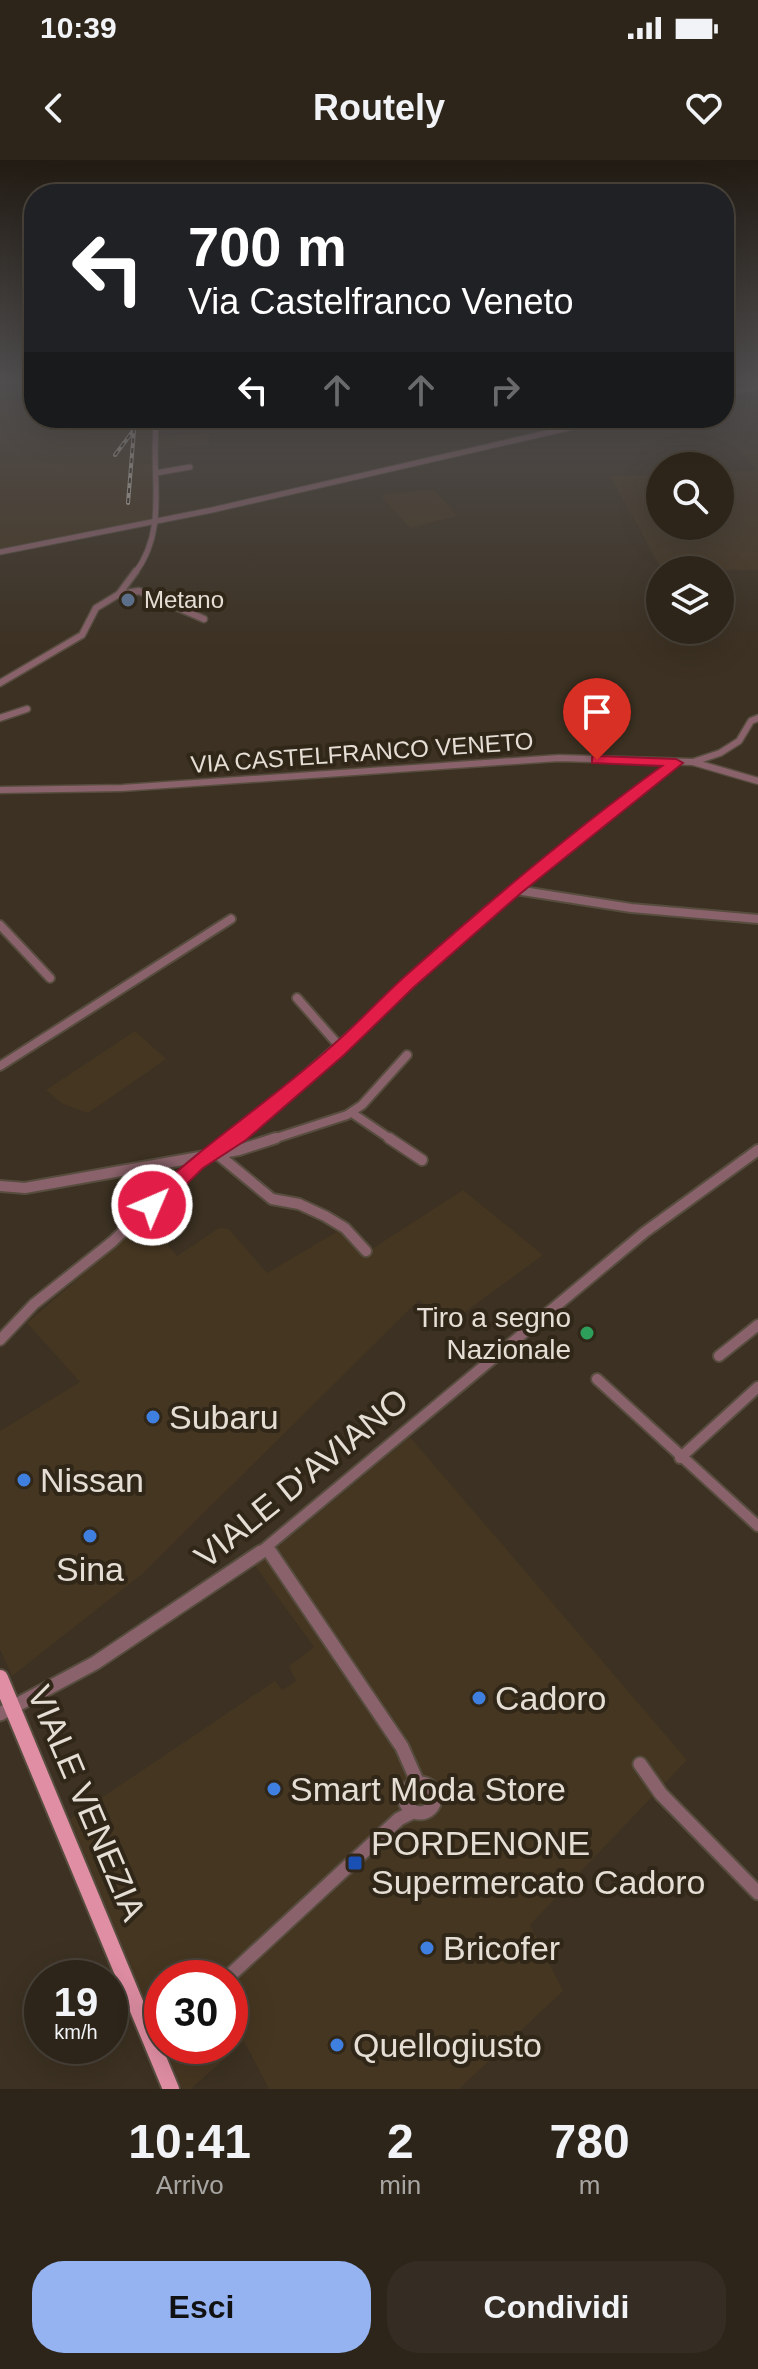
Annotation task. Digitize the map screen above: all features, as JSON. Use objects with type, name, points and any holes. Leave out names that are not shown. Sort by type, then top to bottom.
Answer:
[{"type":"main road","name":"VIALE VENEZIA","points":[[0,1678],[7,1712],[144,2010]]},
{"type":"main road","name":"VIALE VENEZIA","points":[[164,2064],[171,2089]]},
{"type":"street","points":[[0,683],[74,641],[87,629],[96,608],[119,594],[145,560],[158,515],[156,473],[162,472]]},
{"type":"street","points":[[0,552],[154,522],[374,472]]},
{"type":"street","points":[[119,594],[153,587]]},
{"type":"street","points":[[139,591],[204,619]]},
{"type":"street","points":[[0,718],[27,709]]},
{"type":"street","name":"VIA CASTELFRANCO VENETO","points":[[0,790],[122,788],[559,758],[693,762],[720,753],[739,741],[751,721],[758,718]]},
{"type":"street","points":[[693,762],[758,781]]},
{"type":"street","points":[[0,1340],[52,1291],[134,1225],[170,1186],[341,1048],[408,983],[516,890],[633,793],[676,763]]},
{"type":"street","points":[[516,890],[631,908],[758,919]]},
{"type":"street","points":[[0,1066],[231,919]]},
{"type":"street","points":[[0,925],[50,978]]},
{"type":"street","points":[[297,998],[341,1048]]},
{"type":"street","points":[[0,1186],[25,1188],[239,1150],[352,1113],[407,1055]]},
{"type":"street","points":[[352,1113],[422,1160]]},
{"type":"street","name":"VIALE D'AVIANO","points":[[7,1712],[121,1646],[267,1548],[645,1232],[758,1150]]},
{"type":"street","points":[[215,1152],[272,1199],[299,1204],[325,1216],[345,1228],[366,1251]]},
{"type":"street","points":[[719,1356],[758,1325]]},
{"type":"street","points":[[597,1379],[758,1526]]},
{"type":"street","points":[[680,1458],[758,1387]]},
{"type":"street","points":[[267,1548],[402,1747],[417,1781],[431,1787],[435,1799],[428,1812],[420,1815],[407,1804],[406,1794],[417,1781]]},
{"type":"street","points":[[640,1764],[661,1794],[758,1893]]},
{"type":"street","points":[[246,1960],[389,1828],[413,1812]]},
{"type":"shaded area","points":[[0,472],[153,472],[154,514],[147,521],[0,549]]},
{"type":"shaded area","points":[[734,472],[758,472],[758,570],[734,570],[734,556],[654,556],[610,476],[646,475],[646,540],[734,540]]},
{"type":"shaded area","points":[[434,490],[457,516],[410,528],[380,495]]},
{"type":"shaded area","points":[[135,1031],[166,1059],[88,1113],[63,1104],[46,1090]]},
{"type":"shaded area","name":"Sina","points":[[463,1190],[543,1255],[446,1326],[419,1300],[142,1574],[12,1676],[0,1649],[0,1431],[80,1382],[27,1323],[146,1219],[177,1256],[219,1228],[229,1229],[267,1273],[340,1230],[364,1254]]},
{"type":"shaded area","points":[[410,1437],[687,1760],[530,1925],[563,1991],[459,2089],[269,2089],[248,2049],[248,1960],[144,1960],[144,1998],[70,1819],[275,1681],[282,1690],[296,1681],[289,1666],[314,1647],[255,1566]]},
{"type":"shaded area","points":[[172,2064],[219,2064],[191,2089],[182,2089]]},
{"type":"railway","points":[[128,503],[131,472]]},
{"type":"place","name":"Metano","points":[[128,600]]},
{"type":"place","name":"Tiro a segno Nazionale","points":[[587,1333]]},
{"type":"place","name":"Subaru","points":[[153,1417]]},
{"type":"place","name":"Nissan","points":[[24,1480]]},
{"type":"place","name":"Sina","points":[[90,1536]]},
{"type":"place","name":"Cadoro","points":[[479,1698]]},
{"type":"place","name":"Smart Moda Store","points":[[274,1789]]},
{"type":"place","name":"PORDENONE Supermercato Cadoro","points":[[355,1863]]},
{"type":"place","name":"Bricofer","points":[[427,1948]]},
{"type":"place","name":"Quellogiusto","points":[[337,2045]]},
{"type":"route","points":[[152,1205],[196,1163],[239,1135],[338,1051],[408,983],[516,890],[633,793],[676,763],[597,760]]}]
